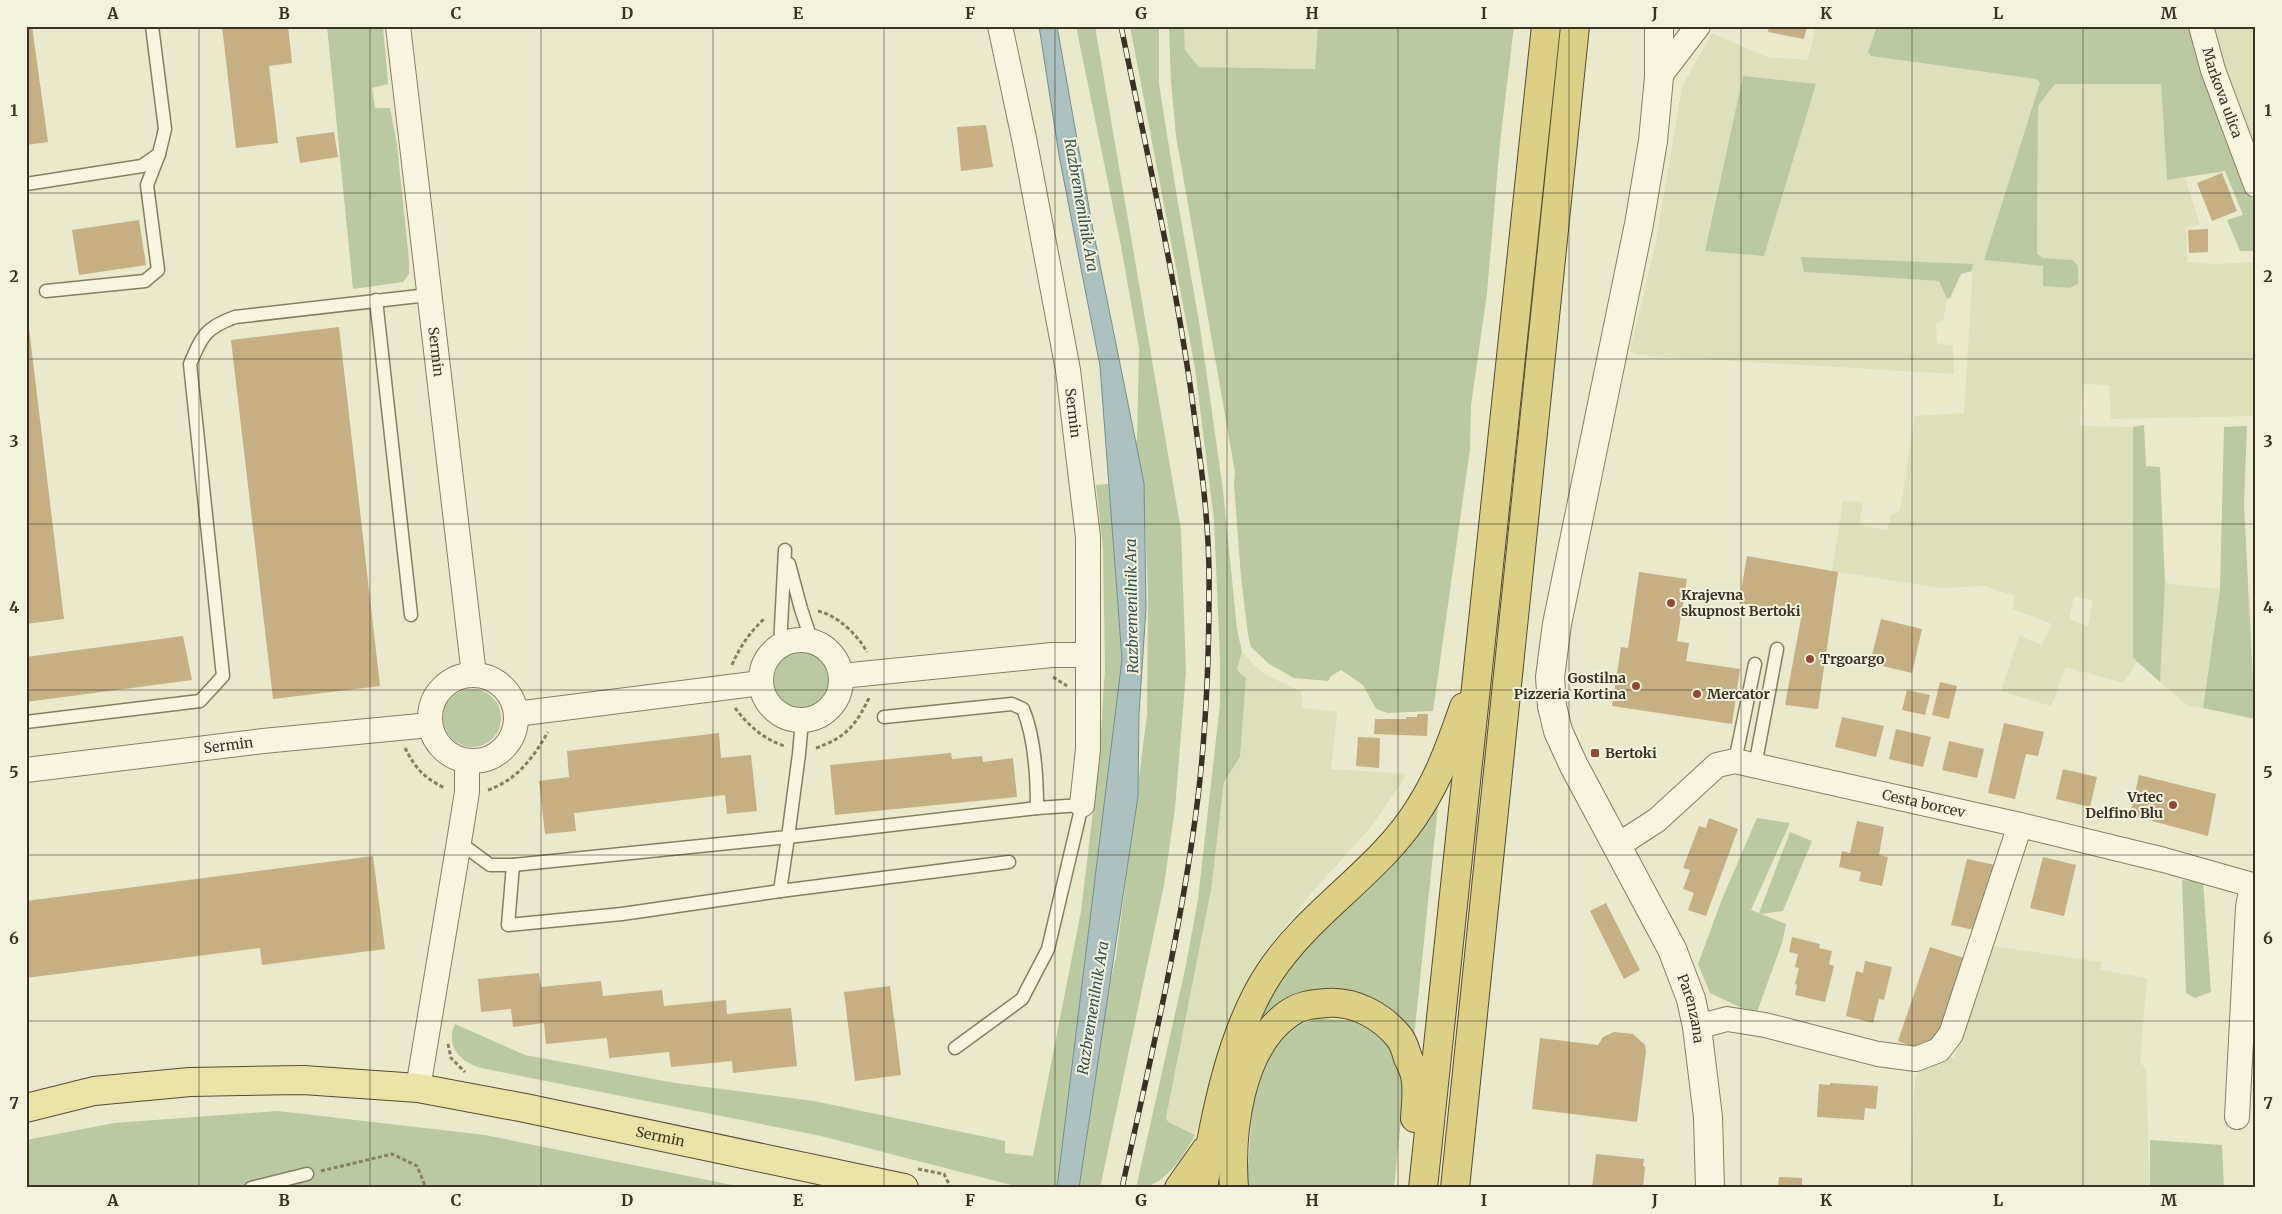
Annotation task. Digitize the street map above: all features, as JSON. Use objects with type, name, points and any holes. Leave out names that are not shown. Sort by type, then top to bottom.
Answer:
[{"type":"highway","points":[[1423,1188],[1546,26]]},
{"type":"highway","points":[[1455,1186],[1575,26]]},
{"type":"highway","points":[[1203,1188],[1210,1143],[1229,1067],[1249,1012],[1269,972],[1300,934],[1397,837],[1420,808],[1448,753],[1479,668]]},
{"type":"highway","points":[[1234,1188],[1232,1159],[1234,1130],[1245,1078],[1256,1051],[1273,1026],[1289,1013],[1306,1004],[1341,1002],[1375,1014],[1400,1038],[1415,1075],[1416,1105],[1410,1174],[1411,1188]]},
{"type":"highway","points":[[1179,1188],[1210,1143]]},
{"type":"main road","name":"Sermin","points":[[26,1108],[94,1091],[190,1082],[303,1080],[418,1088],[909,1178]]},
{"type":"street","name":"Sermin","points":[[398,26],[474,675]]},
{"type":"street","name":"Sermin","points":[[1000,26],[1026,143],[1072,397],[1088,538],[1088,749],[1082,805]]},
{"type":"street","name":"Parenzana","points":[[1659,26],[1659,77],[1653,141],[1639,224],[1557,624],[1550,677],[1552,706],[1558,731],[1672,949],[1691,1000],[1697,1027],[1708,1117],[1710,1188]]},
{"type":"street","points":[[1659,77],[1698,26]]},
{"type":"street","name":"Markova ulica","points":[[2201,26],[2213,70],[2256,185]]},
{"type":"street","points":[[796,641],[812,642],[832,654],[838,665],[841,676],[837,698],[831,707],[822,714],[802,720],[791,719],[773,709],[766,700],[761,683],[766,661],[780,646],[796,641]]},
{"type":"street","points":[[841,676],[1052,655],[1087,655]]},
{"type":"street","points":[[474,675],[497,683],[506,691],[516,714],[515,727],[511,739],[503,749],[492,757],[480,761],[468,761],[446,753],[439,745],[430,725],[432,706],[441,690],[450,682],[462,676],[474,675]]},
{"type":"street","points":[[516,714],[761,683]]},
{"type":"street","name":"Sermin","points":[[26,770],[263,741],[430,725]]},
{"type":"street","points":[[418,1088],[467,792],[468,761]]},
{"type":"street","points":[[1617,846],[1657,820],[1717,765],[1745,763]]},
{"type":"street","name":"Cesta borcev","points":[[1745,763],[2020,825],[2164,860],[2254,885]]},
{"type":"street","points":[[1697,1027],[1727,1019],[1765,1025],[1878,1054],[1916,1059],[1939,1050],[1951,1034],[2020,825]]},
{"type":"street","points":[[2237,1117],[2248,908],[2254,885]]},
{"type":"lane","points":[[46,291],[145,281],[158,270],[148,185],[159,154],[165,129],[152,26]]},
{"type":"lane","points":[[26,184],[142,166],[159,154]]},
{"type":"lane","points":[[26,722],[200,701],[223,676],[190,364],[201,338],[216,324],[235,317],[428,294]]},
{"type":"lane","points":[[376,300],[411,615]]},
{"type":"lane","points":[[780,646],[785,550],[800,609],[812,642]]},
{"type":"lane","points":[[1745,763],[1777,649]]},
{"type":"lane","points":[[1745,763],[1755,664]]},
{"type":"lane","points":[[884,717],[1012,704],[1023,709],[1027,718],[1032,747],[1037,808]]},
{"type":"lane","points":[[780,891],[802,720]]},
{"type":"lane","points":[[459,842],[490,865],[512,865],[788,838],[1037,808],[1082,805],[1048,949],[1022,999],[955,1048]]},
{"type":"lane","points":[[512,865],[508,925],[622,914],[780,891],[1009,862]]},
{"type":"lane","points":[[251,1188],[307,1174]]},
{"type":"path","points":[[1047,674],[1053,677]]},
{"type":"path","points":[[815,748],[835,741],[852,726],[871,694]]},
{"type":"path","points":[[732,703],[743,719],[762,735],[776,744],[789,747]]},
{"type":"path","points":[[487,791],[503,785],[526,766],[552,724]]},
{"type":"path","points":[[446,1038],[451,1058],[468,1074]]},
{"type":"path","points":[[307,1174],[392,1154],[417,1166],[426,1188]]},
{"type":"path","points":[[909,1178],[944,1174],[951,1188]]},
{"type":"green space","points":[[327,26],[383,26],[388,84],[372,88],[375,108],[390,108],[397,145],[409,260],[409,274],[403,282],[353,289]]},
{"type":"green space","points":[[1076,26],[1095,26],[1181,530],[1186,672],[1175,809],[1164,885],[1100,1188],[1076,1188],[1091,1064],[1116,957],[1147,715],[1148,593],[1144,504],[1130,443],[1137,440],[1139,348],[1121,246]]},
{"type":"green space","points":[[1130,26],[1159,26],[1159,84],[1200,327],[1223,490],[1237,629],[1242,652],[1237,669],[1246,678],[1240,757],[1224,782],[1211,890],[1166,1118],[1168,1122],[1195,1135],[1185,1153],[1172,1170],[1155,1183],[1146,1187],[1136,1188],[1186,965],[1198,899],[1220,704],[1220,659],[1214,520],[1195,368]]},
{"type":"green space","points":[[1169,26],[1184,26],[1185,50],[1199,67],[1315,69],[1318,26],[1514,26],[1500,143],[1487,293],[1471,405],[1470,449],[1433,711],[1388,713],[1376,709],[1363,685],[1341,670],[1331,676],[1328,681],[1294,678],[1269,664],[1251,647],[1241,577],[1234,485],[1235,472],[1176,136],[1171,82]]},
{"type":"green space","points":[[1184,26],[1318,26],[1315,69],[1199,67],[1185,50]]},
{"type":"green space","points":[[1816,26],[1877,26],[1868,52],[1871,56],[2036,79],[2040,83],[1984,260],[2043,266],[2044,286],[2070,288],[2078,284],[2073,260],[2043,258],[2037,254],[2038,106],[2055,84],[2161,84],[2167,179],[2185,178],[2200,225],[2186,227],[2187,262],[2212,264],[2256,262],[2256,416],[2111,419],[2109,385],[2084,384],[2079,426],[2133,427],[2133,658],[2137,662],[2123,683],[2066,667],[2051,706],[2001,691],[2019,635],[2042,645],[2052,624],[2013,609],[2015,596],[1985,586],[1939,588],[1832,571],[1843,501],[1863,502],[1859,525],[1887,530],[1891,515],[1900,511],[1915,416],[1964,413],[1973,264],[1804,272],[1939,281],[1947,299],[1943,320],[1936,324],[1937,343],[1953,346],[1954,374],[1635,355],[1630,351],[1655,246],[1682,87],[1712,33],[1767,57],[1808,60]],"holes":[[[2074,596],[2093,600],[2088,626],[2069,619]]]},
{"type":"green space","points":[[1877,26],[2194,26],[2210,81],[2256,209],[2256,251],[2240,251],[2227,220],[2243,215],[2225,171],[2167,180],[2161,84],[2055,84],[2038,106],[2037,254],[2043,258],[2073,260],[2078,266],[2078,284],[2070,288],[2043,286],[2043,266],[1984,260],[2040,83],[2036,79],[1871,56],[1868,52]]},
{"type":"green space","points":[[2210,26],[2256,26],[2256,172]]},
{"type":"green space","points":[[1743,76],[1816,84],[1764,256],[1705,251]]},
{"type":"green space","points":[[1801,257],[1973,264],[1972,271],[1961,274],[1950,298],[1947,299],[1939,281],[1804,272]]},
{"type":"green space","points":[[2144,425],[2146,466],[2160,467],[2165,583],[2160,682],[2133,658],[2133,427]]},
{"type":"green space","points":[[2247,426],[2244,504],[2255,719],[2203,708],[2220,589],[2224,427]]},
{"type":"green space","points":[[1119,483],[1128,611],[1087,987],[1073,1054],[1060,1188],[1023,1188],[821,1136],[481,1068],[467,1062],[456,1052],[452,1039],[455,1024],[525,1055],[675,1083],[814,1101],[1005,1141],[1005,1153],[1033,1156],[1081,911],[1099,762],[1105,669],[1103,549],[1096,485]]},
{"type":"green space","points":[[2165,583],[2220,589],[2203,708],[2188,706],[2160,682]]},
{"type":"green space","points":[[1242,652],[1268,676],[1301,691],[1303,708],[1337,712],[1331,769],[1407,774],[1371,827],[1314,890],[1264,953],[1251,976],[1229,1026],[1195,1135],[1167,1122],[1166,1118],[1211,890],[1224,782],[1240,757],[1246,678],[1237,669]]},
{"type":"green space","points":[[801,653],[811,655],[820,661],[826,670],[828,680],[826,690],[820,699],[811,705],[801,707],[791,705],[782,699],[776,690],[774,680],[776,670],[782,661],[791,655]]},
{"type":"green space","points":[[472,689],[483,691],[496,702],[501,718],[499,729],[488,742],[472,747],[461,745],[448,734],[443,718],[445,707],[456,694]]},
{"type":"green space","points":[[1438,806],[1414,1038],[1397,1017],[1353,990],[1309,992],[1256,1026],[1276,983],[1289,964],[1320,929],[1380,871]]},
{"type":"green space","points":[[1757,818],[1790,823],[1751,910],[1759,913],[1790,832],[1812,841],[1783,911],[1761,914],[1786,924],[1782,943],[1756,1015],[1710,993],[1698,964],[1722,899]]},
{"type":"green space","points":[[2182,880],[2203,882],[2211,992],[2195,998],[2186,993]]},
{"type":"green space","points":[[1986,945],[2101,962],[2101,970],[2147,978],[2140,1062],[2146,1069],[2150,1188],[1910,1188],[1915,1080],[1921,1066],[1941,1056],[1954,1058],[1960,1043]]},
{"type":"green space","points":[[1318,1018],[1353,1021],[1379,1034],[1394,1055],[1404,1091],[1394,1188],[1247,1188],[1253,1094],[1268,1052],[1296,1026]]},
{"type":"green space","points":[[278,1111],[485,1135],[747,1188],[26,1188],[26,1140],[114,1123]]},
{"type":"green space","points":[[2150,1140],[2222,1145],[2224,1188],[2150,1188]]},
{"type":"water","name":"Razbremenilnik Ara","points":[[1039,26],[1057,26],[1093,230],[1144,483],[1146,608],[1139,714],[1138,796],[1079,1188],[1057,1188],[1122,659],[1100,366],[1059,155]]},
{"type":"building","points":[[26,26],[32,26],[48,142],[26,145]]},
{"type":"building","points":[[222,26],[288,26],[292,63],[269,66],[278,143],[236,148]]},
{"type":"building","points":[[1769,26],[1807,26],[1804,39],[1768,32]]},
{"type":"building","points":[[986,125],[993,167],[961,171],[957,127]]},
{"type":"building","points":[[334,132],[338,157],[300,163],[296,137]]},
{"type":"building","points":[[2222,173],[2237,211],[2212,221],[2197,183]]},
{"type":"building","points":[[139,220],[146,265],[79,275],[72,230]]},
{"type":"building","points":[[2208,229],[2208,252],[2189,253],[2188,230]]},
{"type":"building","points":[[26,303],[64,619],[26,624]]},
{"type":"building","points":[[339,327],[380,686],[273,699],[231,340]]},
{"type":"building","name":"Trgoargo","points":[[1747,556],[1838,572],[1818,709],[1785,705],[1802,613],[1739,603]]},
{"type":"building","points":[[1639,572],[1687,579],[1677,641],[1689,643],[1686,661],[1740,669],[1732,724],[1612,706],[1621,647],[1628,648]]},
{"type":"building","points":[[1881,619],[1922,629],[1912,673],[1870,663]]},
{"type":"building","points":[[183,636],[192,680],[26,702],[26,657]]},
{"type":"building","points":[[1940,682],[1957,686],[1949,719],[1932,715]]},
{"type":"building","points":[[1907,690],[1930,695],[1925,715],[1902,710]]},
{"type":"building","points":[[1417,714],[1428,714],[1427,736],[1374,734],[1375,719],[1406,719],[1406,717],[1417,717]]},
{"type":"building","points":[[1842,717],[1884,726],[1876,757],[1835,747]]},
{"type":"building","points":[[2004,723],[2044,732],[2038,756],[2026,754],[2015,799],[1988,793]]},
{"type":"building","points":[[1896,729],[1931,737],[1923,767],[1889,759]]},
{"type":"building","points":[[719,733],[721,758],[751,755],[757,811],[727,814],[725,795],[574,813],[576,831],[545,834],[539,781],[569,777],[567,751]]},
{"type":"building","points":[[1358,737],[1380,738],[1379,768],[1356,766]]},
{"type":"building","points":[[1949,741],[1984,749],[1977,778],[1942,770]]},
{"type":"building","points":[[951,753],[952,759],[982,756],[983,762],[1013,758],[1017,797],[835,815],[830,765]]},
{"type":"building","points":[[2063,769],[2097,777],[2090,807],[2056,799]]},
{"type":"building","name":"Vrtec Delfino Blu","points":[[2139,775],[2216,794],[2208,836],[2130,815]]},
{"type":"building","points":[[1709,818],[1738,829],[1706,916],[1688,910],[1694,893],[1683,889],[1690,870],[1683,868],[1699,826],[1706,828]]},
{"type":"building","points":[[1857,821],[1884,827],[1879,855],[1888,857],[1882,886],[1859,881],[1861,872],[1839,867],[1842,851],[1850,853]]},
{"type":"building","points":[[373,856],[385,949],[262,965],[260,948],[26,978],[26,901]]},
{"type":"building","points":[[2043,857],[2076,865],[2064,916],[2030,908]]},
{"type":"building","points":[[1967,859],[1995,865],[1979,931],[1951,925]]},
{"type":"building","points":[[1606,903],[1640,970],[1624,979],[1590,911]]},
{"type":"building","points":[[1792,937],[1820,944],[1819,948],[1832,951],[1829,964],[1834,966],[1825,1002],[1795,995],[1797,985],[1795,984],[1799,968],[1795,967],[1798,954],[1789,952]]},
{"type":"building","points":[[1930,947],[1970,960],[1944,1030],[1922,1050],[1898,1041]]},
{"type":"building","points":[[1865,961],[1892,967],[1884,1000],[1879,999],[1873,1023],[1846,1016],[1856,971],[1863,973]]},
{"type":"building","points":[[539,973],[541,987],[601,981],[603,996],[662,990],[664,1006],[726,1000],[727,1014],[791,1008],[797,1066],[733,1073],[732,1061],[671,1067],[669,1052],[609,1058],[607,1038],[546,1044],[544,1023],[513,1027],[511,1009],[481,1012],[478,979]]},
{"type":"building","points":[[890,986],[901,1075],[855,1081],[844,992]]},
{"type":"building","points":[[1614,1032],[1633,1034],[1645,1045],[1646,1051],[1637,1122],[1532,1109],[1540,1038],[1598,1045],[1603,1037]]},
{"type":"building","points":[[1830,1083],[1878,1086],[1876,1109],[1865,1108],[1864,1120],[1817,1117],[1819,1084],[1830,1085]]},
{"type":"building","points":[[1596,1154],[1644,1159],[1643,1188],[1592,1188]]},
{"type":"building","points":[[1779,1177],[1802,1178],[1802,1188],[1778,1188]]},
{"type":"railway","points":[[1121,26],[1162,223],[1180,322],[1198,442],[1207,528],[1209,571],[1206,713],[1201,774],[1193,834],[1170,967],[1122,1188]]},
{"type":"place","name":"Krajevna skupnost Bertoki","points":[[1671,603]]},
{"type":"place","name":"Trgoargo","points":[[1810,659]]},
{"type":"place","name":"Gostilna Pizzeria Kortina","points":[[1636,686]]},
{"type":"place","name":"Mercator","points":[[1697,694]]},
{"type":"place","name":"Bertoki","points":[[1595,753]]},
{"type":"place","name":"Vrtec Delfino Blu","points":[[2173,805]]}]
